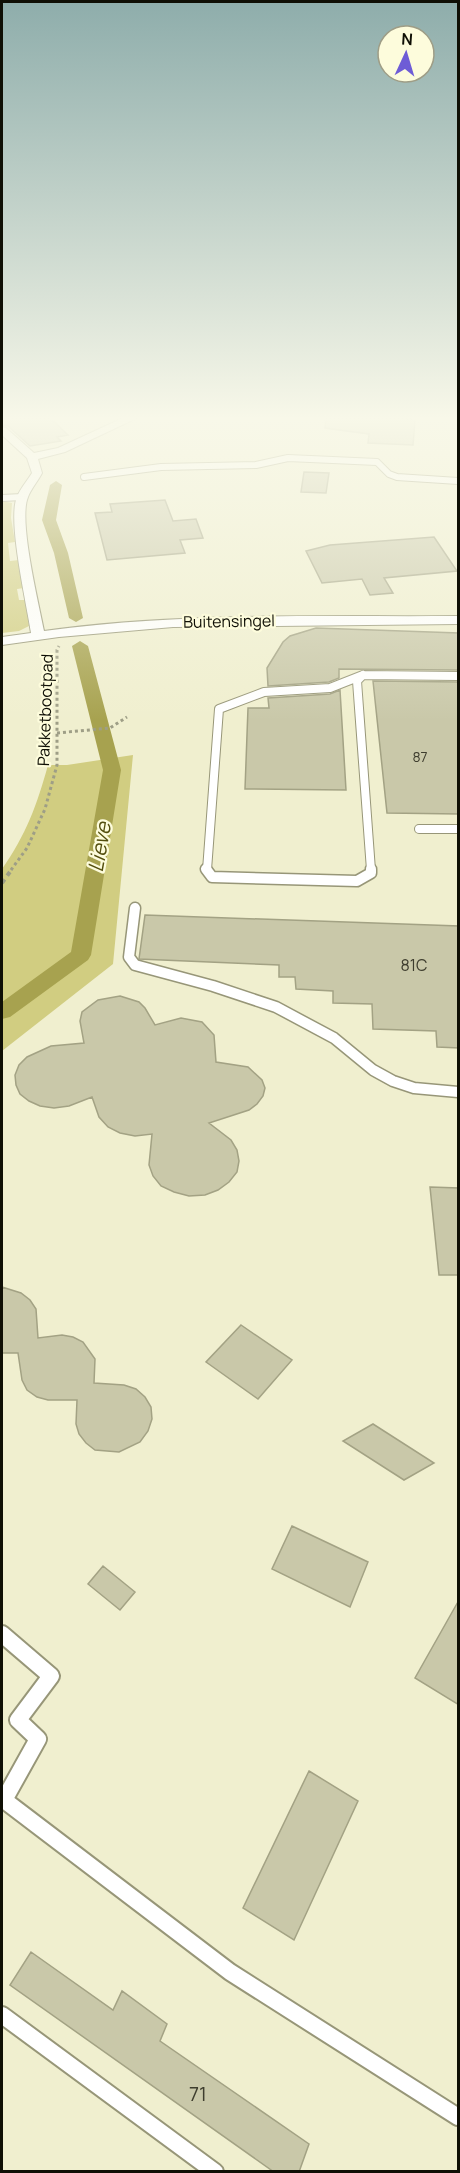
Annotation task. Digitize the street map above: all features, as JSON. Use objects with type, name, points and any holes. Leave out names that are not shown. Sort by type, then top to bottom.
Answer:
[{"type":"street","points":[[21,518],[21,533],[38,635]]},
{"type":"street","name":"Buitensingel","points":[[2,641],[71,631],[226,621],[459,620]]},
{"type":"lane","points":[[363,675],[357,681],[372,873],[357,881],[212,877],[206,869],[219,709],[264,692],[330,688],[363,675],[459,676]]},
{"type":"lane","points":[[419,829],[459,829]]},
{"type":"lane","points":[[135,908],[129,957],[135,965],[213,986],[276,1007],[334,1038],[373,1070],[393,1081],[414,1088],[459,1092]]},
{"type":"lane","points":[[2,1634],[51,1676],[18,1720],[38,1738],[4,1800],[230,1972],[459,2117]]},
{"type":"lane","points":[[2,2015],[215,2172]]},
{"type":"path","name":"Pakketbootpad","points":[[2,883],[27,848],[45,810],[57,765],[57,650],[61,643],[57,633]]},
{"type":"path","points":[[57,733],[110,728],[127,717]]},
{"type":"shaded area","points":[[2,518],[11,518],[15,542],[8,543],[10,561],[19,560],[24,588],[17,589],[19,600],[25,600],[29,626],[19,631],[2,633]]},
{"type":"shaded area","points":[[133,755],[113,964],[2,1051],[2,869],[30,819],[48,765],[67,765]]},
{"type":"building","points":[[96,518],[172,518],[173,521],[196,519],[203,538],[180,540],[185,553],[107,560]]},
{"type":"building","points":[[434,537],[457,571],[384,578],[393,593],[370,595],[362,579],[322,583],[306,551],[330,545]]},
{"type":"building","points":[[316,628],[459,633],[459,670],[339,669],[339,678],[329,682],[268,686],[267,668],[283,642],[290,636]]},
{"type":"building","points":[[373,681],[459,682],[459,814],[387,813]]},
{"type":"building","points":[[340,690],[346,790],[245,789],[248,708],[269,708],[268,698],[330,694]]},
{"type":"building","points":[[145,915],[459,926],[459,1048],[437,1047],[436,1031],[373,1029],[372,1004],[333,1003],[333,991],[296,989],[295,977],[279,977],[279,965],[139,959]]},
{"type":"building","points":[[120,996],[139,1002],[155,1025],[181,1018],[202,1022],[214,1035],[216,1062],[248,1067],[262,1080],[265,1088],[257,1104],[249,1110],[209,1123],[231,1140],[237,1150],[239,1161],[237,1172],[218,1190],[205,1195],[189,1196],[161,1186],[153,1176],[149,1165],[152,1134],[135,1136],[120,1133],[108,1127],[99,1117],[92,1097],[69,1106],[54,1108],[40,1106],[20,1094],[15,1075],[19,1065],[27,1057],[51,1046],[84,1043],[80,1021],[82,1012],[98,1000]]},
{"type":"building","points":[[430,1187],[459,1188],[459,1275],[439,1275]]},
{"type":"building","points":[[2,1287],[21,1293],[30,1300],[36,1309],[38,1338],[62,1335],[83,1342],[95,1359],[94,1383],[124,1385],[136,1389],[145,1397],[151,1407],[152,1419],[148,1431],[140,1442],[119,1452],[95,1450],[79,1434],[76,1424],[77,1400],[48,1400],[37,1397],[27,1390],[22,1380],[18,1353],[2,1353]]},
{"type":"building","points":[[241,1325],[292,1360],[258,1399],[206,1362]]},
{"type":"building","points":[[373,1424],[434,1463],[404,1480],[343,1441]]},
{"type":"building","points":[[292,1526],[368,1562],[350,1607],[272,1569]]},
{"type":"building","points":[[103,1566],[135,1592],[120,1610],[88,1584]]},
{"type":"building","points":[[459,1600],[459,1705],[415,1678]]},
{"type":"building","points":[[309,1771],[358,1801],[294,1940],[243,1908]]},
{"type":"building","points":[[31,1952],[113,2010],[122,1991],[167,2024],[160,2041],[309,2144],[299,2172],[274,2172],[10,1985]]},
{"type":"waterway","name":"Lieve","points":[[49,518],[61,553],[76,618]]},
{"type":"waterway","name":"Lieve","points":[[2,1012],[81,955],[112,770],[80,646]]}]
